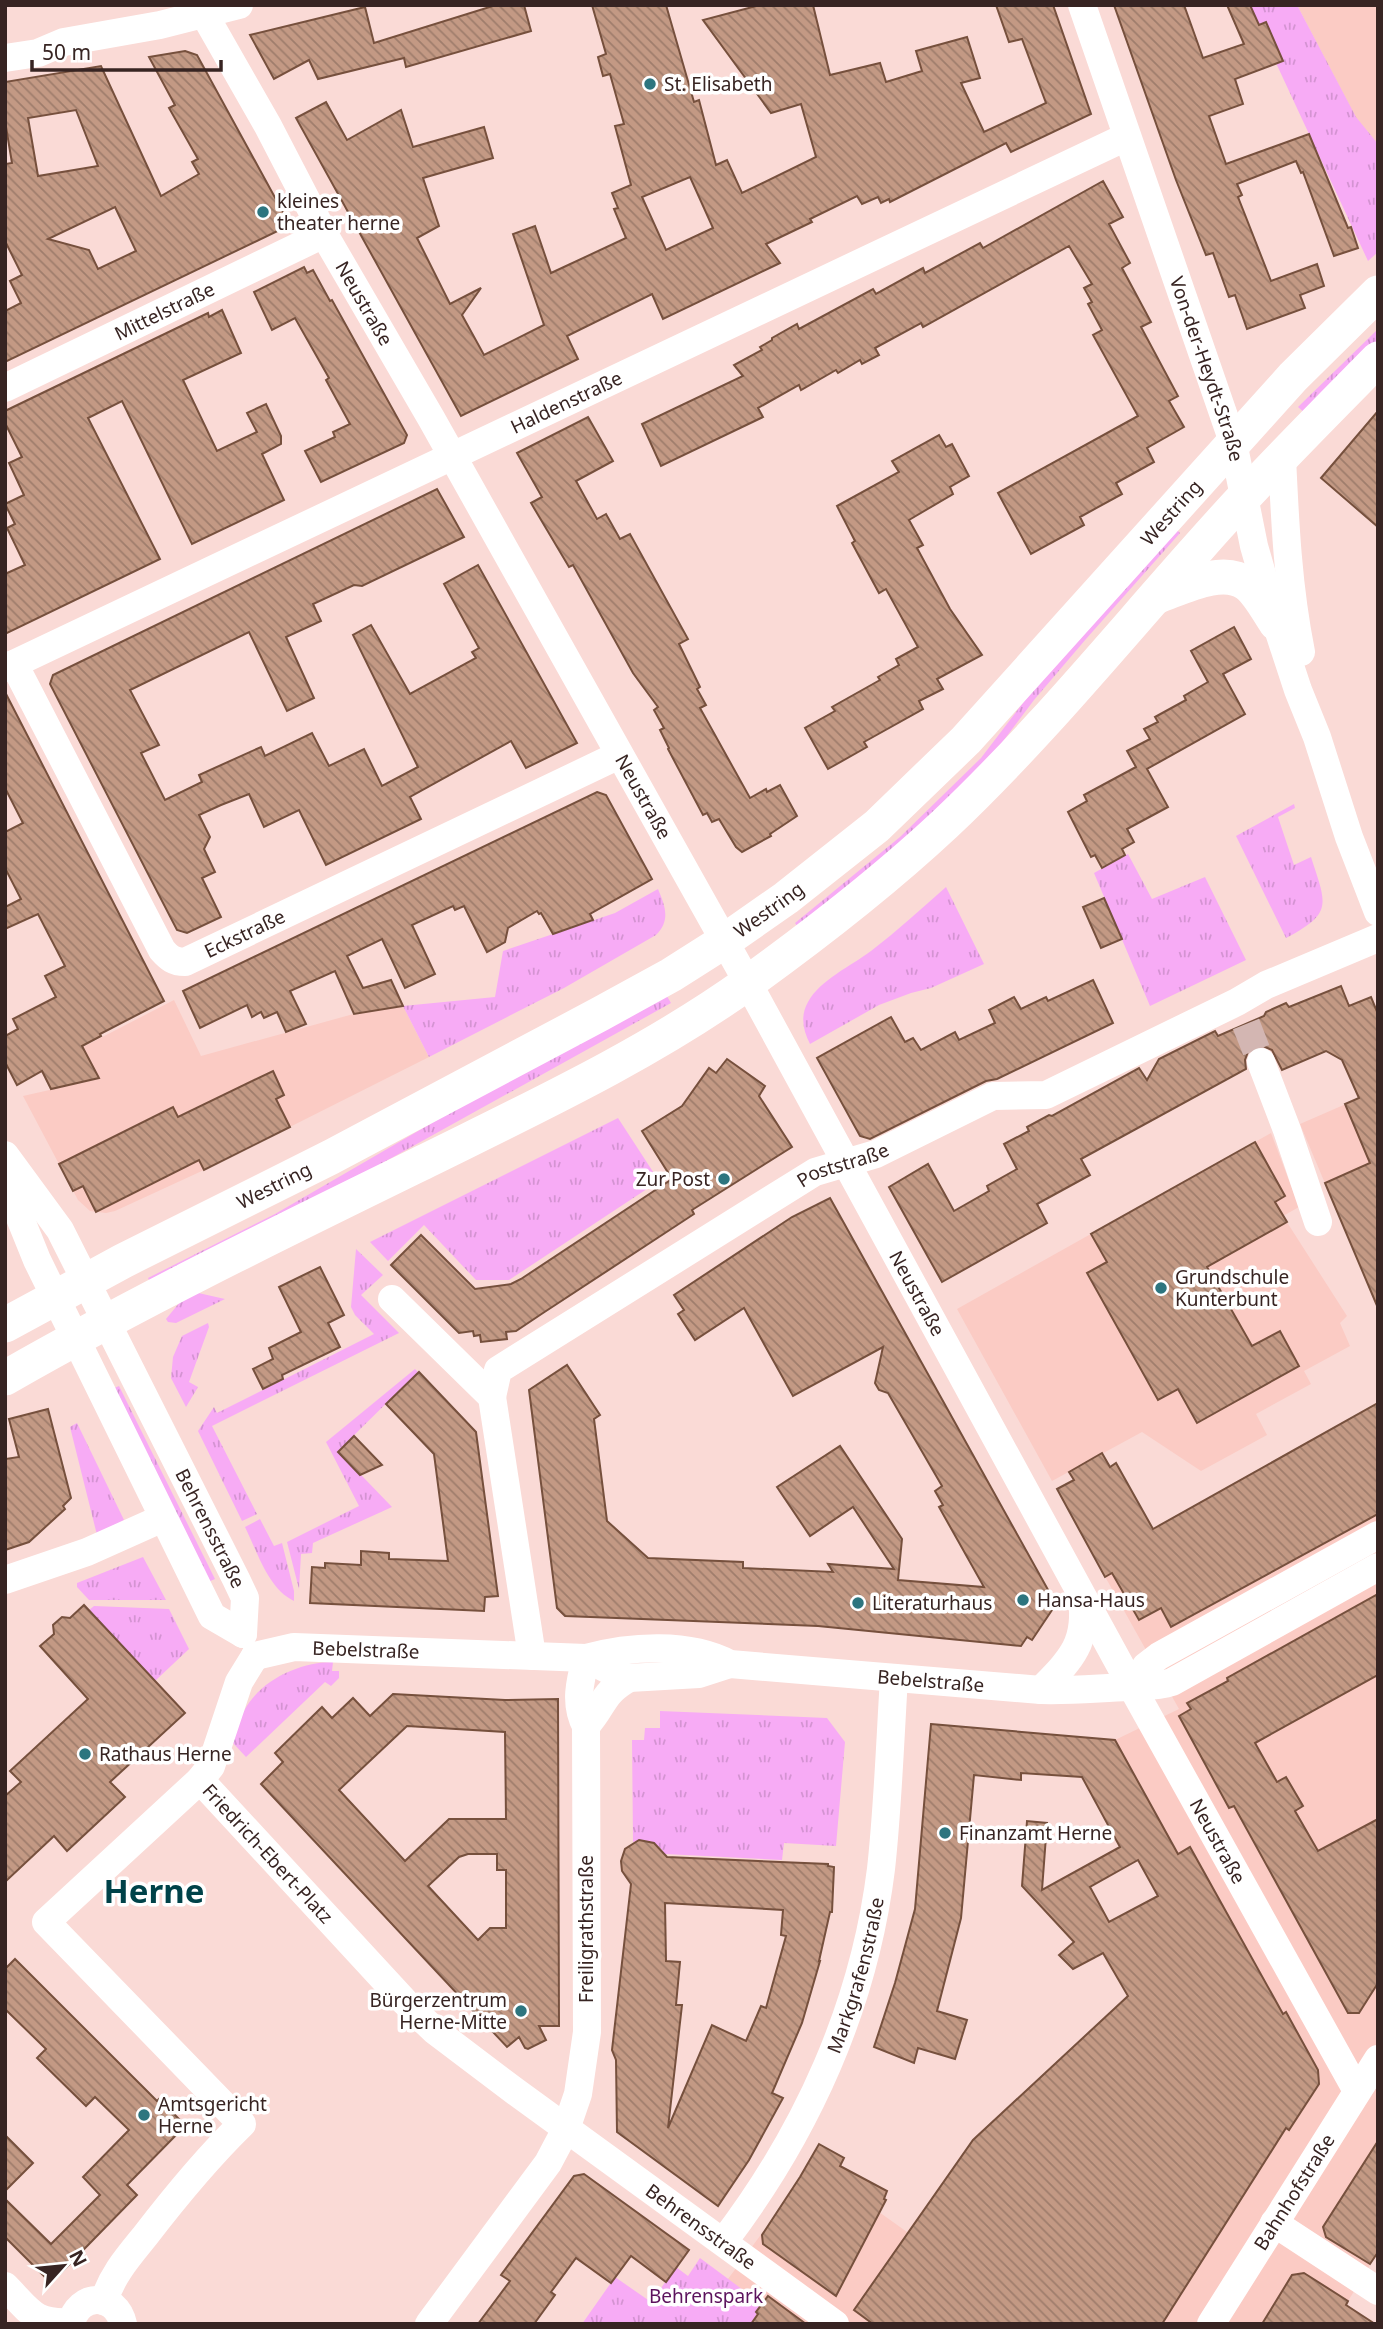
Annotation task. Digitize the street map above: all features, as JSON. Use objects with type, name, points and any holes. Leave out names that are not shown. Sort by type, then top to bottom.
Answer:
[{"type":"main road","name":"Westring","points":[[5,1325],[503,1066],[671,975],[786,898],[877,826],[966,740],[1233,442],[1293,377],[1378,293]]},
{"type":"main road","points":[[5,1378],[75,1338],[554,1098],[680,1028],[748,983],[847,908],[946,823],[1052,714],[1245,496],[1378,359]]},
{"type":"main road","points":[[1155,597],[1211,578],[1239,579],[1249,585],[1276,623]]},
{"type":"street","points":[[5,58],[38,52],[64,43],[160,25],[202,9],[239,5]]},
{"type":"street","name":"Von-der-Heydt-Straße","points":[[1082,5],[1233,442],[1254,546],[1276,623],[1349,837],[1378,912]]},
{"type":"street","name":"Neustraße","points":[[202,9],[268,126],[324,234],[748,983],[1132,1687],[1357,2091]]},
{"type":"street","name":"Haldenstraße","points":[[10,666],[1126,137]]},
{"type":"street","name":"Mittelstraße","points":[[5,388],[324,234]]},
{"type":"street","name":"Von-der-Heydt-Straße","points":[[1282,457],[1285,538],[1293,614],[1317,737]]},
{"type":"street","name":"Eckstraße","points":[[10,666],[162,950],[168,958],[177,962],[185,962],[262,926],[619,755]]},
{"type":"street","name":"Poststraße","points":[[492,1397],[499,1370],[815,1172],[876,1154],[993,1096],[1046,1095],[1241,1013],[1266,985],[1378,938]]},
{"type":"street","points":[[1261,1062],[1318,1222]]},
{"type":"street","name":"Behrensstraße","points":[[5,1155],[60,1230],[245,1598],[249,1645],[211,1766],[200,1780]]},
{"type":"street","name":"Behrensstraße","points":[[5,1173],[30,1244],[212,1616],[249,1645]]},
{"type":"street","points":[[392,1299],[492,1397],[532,1656]]},
{"type":"street","points":[[5,1580],[87,1552],[163,1518]]},
{"type":"street","points":[[1132,1687],[1146,1666],[1159,1656],[1378,1535]]},
{"type":"street","name":"Bebelstraße","points":[[586,1658],[629,1678],[699,1674],[730,1664],[1074,1692],[1156,1687],[1172,1682],[1378,1567]]},
{"type":"street","name":"Neustraße","points":[[1041,1690],[1068,1661],[1081,1638],[1084,1625],[1080,1592]]},
{"type":"street","name":"Bebelstraße","points":[[249,1645],[586,1658],[624,1650],[671,1650],[713,1655],[730,1664]]},
{"type":"street","name":"Freiligrathstraße","points":[[566,2129],[578,2094],[587,2032],[586,1726],[579,1714],[579,1693],[586,1658]]},
{"type":"street","points":[[586,1726],[606,1694],[629,1678]]},
{"type":"street","name":"Markgrafenstraße","points":[[724,2241],[758,2196],[793,2137],[844,2024],[863,1964],[881,1868],[894,1678]]},
{"type":"street","name":"Friedrich-Ebert-Platz","points":[[104,2301],[110,2281],[152,2226],[209,2158],[242,2124],[46,1922],[200,1780],[425,2021],[566,2129]]},
{"type":"street","name":"Bahnhofstraße","points":[[1211,2324],[1378,2059]]},
{"type":"street","points":[[429,2324],[548,2163],[566,2129]]},
{"type":"street","name":"Behrensstraße","points":[[566,2129],[835,2324]]},
{"type":"street","points":[[1274,2223],[1370,2285]]},
{"type":"street","points":[[5,2286],[40,2320],[71,2323],[73,2315],[82,2304],[96,2300],[116,2308],[123,2324]]},
{"type":"shaded area","points":[[1297,5],[1378,5],[1378,144],[1356,118]]},
{"type":"shaded area","points":[[174,1000],[201,1056],[368,1010],[403,1006],[429,1057],[204,1170],[115,1211],[90,1211],[78,1200],[23,1096],[98,1079],[83,1047]]},
{"type":"shaded area","points":[[1378,1090],[1378,1309],[1300,1124]]},
{"type":"shaded area","name":"Grundschule Kunterbunt","points":[[1271,1133],[1299,1207],[1283,1216],[1347,1316],[1340,1323],[1350,1346],[1304,1371],[1311,1384],[1256,1414],[1267,1435],[1201,1471],[1142,1432],[1052,1481],[957,1309]]},
{"type":"shaded area","points":[[1378,1403],[1378,2252],[1345,2306],[1313,2324],[751,2324],[728,2279],[780,2209],[866,2180],[887,2191],[879,2212],[907,2232],[975,2137],[1108,2015],[1131,2002],[1103,1953],[1173,1914],[1143,1858],[1130,1865],[1082,1777],[1031,1773],[1115,1740],[1179,1709],[1089,1548],[1088,1513],[1131,1489],[1146,1516],[1139,1520],[1147,1532]]},
{"type":"green space","points":[[1250,5],[1297,5],[1356,117],[1378,144],[1378,252],[1368,261],[1276,63],[1283,61],[1266,22],[1259,25]]},
{"type":"green space","points":[[1378,329],[1378,343],[1306,414],[1298,407]]},
{"type":"green space","points":[[1175,528],[1180,533],[1034,700],[986,764],[905,844],[800,930],[795,923],[900,837],[981,758],[1029,695]]},
{"type":"green space","points":[[1294,804],[1295,808],[1278,817],[1294,865],[1311,857],[1320,886],[1322,906],[1312,921],[1286,938],[1236,836]]},
{"type":"green space","points":[[1128,854],[1152,899],[1205,877],[1246,960],[1150,1006],[1094,873]]},
{"type":"green space","points":[[946,887],[984,964],[931,988],[879,1005],[810,1044],[803,1018],[813,994],[828,980],[881,943]]},
{"type":"green space","points":[[658,889],[665,918],[656,935],[564,988],[429,1057],[403,1006],[495,997],[503,951],[615,913]]},
{"type":"green space","points":[[665,993],[671,1003],[278,1221],[151,1284],[148,1278],[275,1214],[456,1109]]},
{"type":"green space","points":[[618,1118],[659,1181],[509,1280],[476,1280],[424,1225],[388,1261],[370,1242]]},
{"type":"green space","points":[[356,1249],[383,1275],[361,1295],[399,1333],[212,1426],[257,1514],[242,1521],[198,1431],[214,1407],[217,1413],[374,1334],[355,1315],[351,1307]]},
{"type":"green space","points":[[194,1292],[225,1299],[176,1323],[168,1322],[166,1319],[180,1302]]},
{"type":"green space","points":[[208,1323],[209,1327],[189,1382],[198,1387],[186,1407],[171,1378],[173,1357],[182,1336]]},
{"type":"green space","points":[[415,1369],[418,1372],[338,1451],[392,1507],[313,1543],[312,1553],[301,1554],[299,1589],[287,1542],[359,1506],[326,1442]]},
{"type":"green space","points":[[119,1386],[215,1579],[208,1582],[112,1389]]},
{"type":"green space","points":[[77,1423],[124,1520],[97,1535],[70,1427]]},
{"type":"green space","points":[[260,1519],[274,1546],[282,1543],[294,1601],[270,1579],[245,1527]]},
{"type":"green space","points":[[143,1557],[166,1600],[89,1600],[77,1587],[77,1583]]},
{"type":"green space","points":[[94,1606],[169,1609],[189,1649],[155,1681],[89,1610]]},
{"type":"green space","points":[[333,1662],[332,1671],[339,1671],[339,1678],[331,1686],[325,1682],[246,1757],[232,1742],[244,1711],[251,1700],[270,1682],[307,1665]]},
{"type":"green space","points":[[660,1711],[827,1718],[845,1742],[836,1846],[784,1843],[782,1860],[665,1854],[659,1846],[651,1842],[633,1842],[632,1740],[644,1740],[645,1728],[660,1728]]},
{"type":"green space","name":"Behrenspark","points":[[700,2258],[762,2304],[751,2324],[582,2324],[615,2277],[651,2302],[676,2267],[688,2276]]},
{"type":"building","points":[[496,5],[524,5],[531,31],[406,67],[404,58],[318,79],[309,60],[274,79],[250,35],[365,7],[374,43]]},
{"type":"building","points":[[592,5],[666,5],[694,102],[699,100],[716,165],[727,160],[742,193],[816,157],[801,104],[771,113],[703,20],[760,5],[813,5],[830,75],[880,63],[886,82],[922,71],[916,51],[967,37],[980,78],[961,83],[984,132],[1046,103],[1022,39],[1009,42],[996,5],[1053,5],[1091,114],[1011,152],[1006,143],[890,202],[889,199],[881,203],[878,197],[862,204],[857,196],[766,244],[780,263],[663,319],[652,294],[567,336],[578,359],[461,416],[296,118],[326,102],[347,140],[401,110],[413,147],[484,127],[493,158],[423,178],[439,226],[417,238],[450,304],[481,288],[462,315],[484,355],[544,325],[513,234],[535,226],[551,273],[626,238],[614,209],[618,208],[612,193],[631,185],[615,126],[624,124],[610,74],[603,76],[598,57],[606,54]],"holes":[[[690,177],[713,228],[666,250],[642,197]]]},
{"type":"building","points":[[1114,5],[1184,5],[1203,58],[1244,44],[1227,5],[1250,5],[1259,25],[1266,22],[1283,61],[1235,79],[1243,104],[1209,116],[1226,164],[1309,134],[1358,248],[1334,256],[1303,172],[1301,173],[1296,161],[1237,184],[1242,195],[1238,197],[1271,281],[1317,264],[1324,286],[1300,295],[1305,308],[1247,329],[1235,295],[1229,297],[1213,253],[1206,255],[1176,180]]},
{"type":"building","points":[[185,51],[197,55],[290,225],[5,362],[5,311],[21,303],[10,281],[22,275],[5,241],[5,164],[12,163],[5,121],[5,82],[101,66],[161,196],[199,174],[192,162],[198,159],[169,108],[175,105],[149,57]],"holes":[[[76,110],[98,166],[38,176],[28,118]],[[115,207],[136,251],[98,269],[89,250],[48,239]]]},
{"type":"building","points":[[1103,181],[1123,217],[1109,224],[1130,263],[1122,268],[1151,322],[1141,327],[1178,396],[1169,401],[1184,427],[1147,448],[1154,462],[1116,483],[1122,494],[1080,517],[1084,525],[1031,554],[998,493],[1138,416],[1093,335],[1102,330],[1088,304],[1092,302],[1084,288],[1092,284],[1069,246],[923,327],[921,323],[875,348],[879,355],[862,364],[860,360],[838,373],[836,370],[801,390],[799,385],[758,408],[763,417],[661,466],[642,424],[743,376],[734,365],[762,350],[760,347],[772,338],[797,324],[799,329],[873,289],[876,294],[923,268],[925,273],[980,243],[983,248]]},
{"type":"building","points":[[304,267],[307,273],[313,270],[330,301],[332,300],[407,435],[404,443],[321,482],[305,451],[335,437],[333,432],[350,424],[326,380],[329,378],[295,318],[272,330],[254,292]]},
{"type":"building","points":[[222,310],[241,353],[183,380],[217,451],[257,432],[247,413],[266,404],[281,436],[281,444],[262,454],[284,500],[192,544],[122,401],[88,418],[160,559],[5,634],[5,574],[25,565],[7,528],[15,524],[5,504],[24,495],[9,463],[22,457],[5,423],[5,411],[208,313],[209,317]]},
{"type":"building","points":[[1378,411],[1378,527],[1321,478]]},
{"type":"building","points":[[588,417],[613,461],[576,481],[597,519],[606,514],[620,539],[630,534],[688,639],[679,644],[706,705],[700,708],[750,798],[780,785],[797,816],[770,834],[771,836],[742,852],[719,819],[712,822],[707,813],[703,815],[660,730],[664,728],[654,710],[658,707],[633,673],[573,565],[569,567],[531,503],[542,497],[517,453]]},
{"type":"building","points":[[939,435],[946,447],[952,444],[969,476],[950,487],[953,494],[909,520],[923,545],[917,548],[950,609],[982,655],[937,679],[943,689],[919,701],[923,709],[864,742],[867,747],[828,769],[805,728],[835,711],[832,707],[880,680],[878,677],[899,665],[896,659],[918,647],[886,589],[879,593],[852,543],[855,541],[837,506],[899,472],[892,461]]},
{"type":"building","points":[[437,489],[464,537],[362,586],[354,585],[313,604],[321,621],[286,637],[314,698],[287,711],[249,632],[130,690],[159,745],[141,753],[165,800],[202,782],[199,775],[261,747],[265,756],[312,733],[329,766],[364,749],[382,786],[418,767],[353,635],[371,625],[410,694],[476,658],[472,652],[479,648],[444,584],[478,565],[577,743],[526,768],[511,741],[410,797],[421,819],[326,865],[299,810],[264,827],[249,794],[199,815],[210,837],[204,849],[215,872],[202,878],[221,917],[187,933],[177,930],[50,684],[53,675]]},
{"type":"building","points":[[1234,627],[1251,659],[1223,674],[1245,714],[1147,769],[1168,807],[1127,829],[1134,842],[1122,849],[1125,855],[1102,868],[1095,855],[1091,857],[1068,812],[1087,801],[1084,795],[1136,767],[1127,751],[1150,739],[1144,729],[1158,722],[1155,717],[1186,700],[1184,696],[1208,682],[1191,651]]},
{"type":"building","points":[[5,692],[164,1001],[82,1046],[99,1078],[51,1089],[42,1071],[17,1085],[5,1062],[5,1036],[18,1029],[13,1019],[56,997],[45,976],[65,966],[38,914],[5,929],[5,907],[21,899],[5,868],[5,832],[23,823],[5,788]]},
{"type":"building","points":[[597,792],[606,795],[652,879],[590,914],[593,920],[553,934],[541,913],[537,911],[508,928],[505,942],[487,952],[464,906],[455,910],[453,906],[412,925],[435,974],[405,988],[382,939],[347,956],[363,988],[391,980],[403,1006],[354,1014],[335,971],[290,991],[306,1024],[286,1032],[277,1012],[264,1018],[261,1012],[252,1017],[247,1005],[200,1028],[183,991]]},
{"type":"building","points":[[1104,898],[1122,939],[1101,948],[1083,907]]},
{"type":"building","points":[[1093,980],[1113,1023],[997,1079],[986,1081],[870,1139],[860,1136],[817,1058],[891,1017],[905,1042],[913,1038],[921,1050],[955,1032],[959,1040],[995,1023],[989,1010],[1014,997],[1021,1009],[1046,997],[1048,1001]]},
{"type":"building","points":[[1341,986],[1349,1006],[1371,997],[1378,1014],[1378,1308],[1325,1183],[1370,1163],[1345,1104],[1359,1098],[1342,1060],[1326,1051],[1282,1070],[1272,1050],[1263,1046],[1254,1047],[1248,1052],[1246,1069],[1081,1159],[1090,1175],[1037,1204],[1047,1223],[942,1282],[889,1187],[928,1164],[954,1211],[989,1191],[987,1186],[1017,1169],[1004,1144],[1029,1131],[1027,1127],[1139,1068],[1147,1080],[1159,1059],[1215,1031],[1218,1036],[1286,1003],[1289,1007]]},
{"type":"building","points":[[727,1059],[765,1086],[759,1096],[792,1147],[692,1210],[694,1214],[516,1331],[506,1332],[507,1339],[481,1342],[480,1335],[474,1336],[473,1331],[459,1333],[391,1265],[421,1235],[475,1289],[511,1284],[521,1279],[672,1179],[642,1131],[682,1106],[709,1068],[716,1073]]},
{"type":"building","points":[[273,1071],[284,1095],[276,1099],[290,1127],[204,1170],[199,1160],[96,1212],[83,1186],[73,1191],[59,1164],[173,1107],[178,1117]]},
{"type":"building","points":[[1255,1142],[1285,1196],[1275,1202],[1287,1222],[1207,1267],[1252,1346],[1280,1331],[1299,1366],[1197,1423],[1178,1389],[1158,1400],[1087,1273],[1107,1262],[1091,1234]]},
{"type":"building","points":[[830,1198],[1052,1597],[1046,1606],[1052,1610],[1032,1640],[1027,1637],[1021,1646],[818,1626],[565,1616],[557,1608],[529,1390],[567,1365],[600,1415],[594,1419],[607,1521],[648,1558],[743,1562],[743,1568],[833,1572],[828,1564],[894,1569],[853,1507],[810,1536],[777,1487],[840,1446],[902,1539],[898,1580],[984,1587],[939,1507],[943,1505],[935,1491],[942,1486],[888,1393],[879,1390],[875,1383],[883,1347],[793,1396],[744,1308],[695,1340],[678,1314],[684,1310],[674,1295],[792,1217]]},
{"type":"building","points":[[320,1267],[344,1315],[328,1323],[340,1347],[282,1375],[283,1379],[263,1389],[253,1369],[273,1359],[269,1348],[301,1332],[279,1287]]},
{"type":"building","points":[[419,1372],[476,1432],[498,1596],[485,1597],[484,1611],[310,1603],[312,1567],[325,1568],[325,1563],[361,1565],[361,1551],[389,1553],[389,1559],[448,1561],[434,1454],[386,1404]]},
{"type":"building","points":[[1378,1403],[1378,1514],[1171,1627],[1161,1608],[1139,1620],[1112,1573],[1105,1577],[1057,1489],[1074,1480],[1069,1472],[1102,1453],[1110,1467],[1116,1463],[1153,1529]]},
{"type":"building","points":[[48,1409],[71,1498],[63,1506],[65,1509],[29,1542],[5,1550],[5,1459],[19,1457],[9,1419]]},
{"type":"building","points":[[354,1436],[382,1465],[360,1475],[338,1452]]},
{"type":"building","points":[[1378,1594],[1378,1675],[1255,1743],[1277,1782],[1286,1777],[1303,1806],[1295,1811],[1318,1851],[1378,1819],[1378,1983],[1359,2013],[1348,2013],[1234,1806],[1229,1808],[1179,1716],[1191,1709],[1187,1703],[1228,1681],[1227,1678]]},
{"type":"building","name":"Rathaus Herne","points":[[84,1605],[185,1713],[110,1782],[125,1797],[67,1851],[54,1836],[5,1882],[5,1796],[21,1782],[10,1771],[88,1699],[40,1646],[54,1634],[53,1625],[62,1617],[70,1618]]},
{"type":"building","points":[[393,1694],[505,1700],[558,1699],[559,2026],[539,2026],[546,2040],[528,2049],[519,2037],[507,2047],[261,1784],[283,1762],[275,1753],[322,1707],[332,1718],[353,1698],[370,1716]],"holes":[[[407,1726],[505,1732],[506,1819],[449,1819],[405,1861],[339,1790]],[[468,1854],[497,1854],[497,1870],[506,1870],[506,1928],[490,1928],[478,1940],[428,1886],[459,1857]]]},
{"type":"building","points":[[931,1724],[1115,1740],[1178,1854],[1190,1847],[1283,2014],[1286,2012],[1318,2070],[1319,2084],[1289,2130],[1286,2128],[1162,2324],[873,2324],[854,2310],[973,2140],[1128,1996],[1103,1953],[1073,1969],[1059,1955],[1074,1942],[1022,1886],[1027,1821],[1047,1823],[1042,1890],[1120,1847],[1082,1777],[1021,1773],[1021,1780],[974,1775],[961,1918],[937,2011],[967,2020],[955,2059],[918,2048],[914,2063],[874,2047],[915,1909]],"holes":[[[1138,1860],[1158,1896],[1109,1922],[1090,1887]]]},
{"type":"building","points":[[639,1840],[654,1843],[667,1857],[828,1864],[834,1867],[832,1912],[820,1961],[802,2023],[772,2093],[783,2098],[749,2160],[718,2206],[617,2132],[616,2060],[612,2050],[631,1884],[622,1871],[621,1861],[625,1849]],"holes":[[[665,1903],[783,1910],[781,1935],[786,1936],[766,2008],[761,2006],[746,2041],[712,2025],[668,2128],[682,2005],[676,2005],[680,1962],[666,1961]]]},
{"type":"building","name":"Amtsgericht Herne","points":[[15,1959],[157,2101],[159,2099],[184,2124],[127,2185],[137,2195],[51,2283],[5,2237],[5,2199],[51,2244],[100,2195],[83,2177],[129,2130],[95,2097],[86,2106],[37,2058],[46,2049],[5,2009],[5,1969]]},
{"type":"building","points":[[5,2135],[33,2163],[5,2191]]},
{"type":"building","points":[[1378,2141],[1378,2252],[1370,2264],[1326,2237],[1323,2227]]},
{"type":"building","points":[[819,2144],[844,2158],[840,2166],[887,2191],[886,2200],[836,2296],[763,2244],[762,2235]]},
{"type":"building","points":[[584,2174],[689,2250],[666,2282],[631,2256],[611,2283],[576,2258],[551,2292],[555,2295],[534,2324],[478,2324],[510,2281],[501,2275],[574,2176]]},
{"type":"building","points":[[1304,2273],[1348,2301],[1346,2305],[1375,2324],[1262,2324],[1292,2275]]},
{"type":"building","points":[[768,2296],[806,2324],[751,2324]]},
{"type":"tunnel","points":[[1246,1024],[1261,1062]]},
{"type":"place","name":"St. Elisabeth","points":[[650,84]]},
{"type":"place","name":"kleines theater herne","points":[[263,212]]},
{"type":"place","name":"Zur Post","points":[[724,1179]]},
{"type":"place","name":"Grundschule Kunterbunt","points":[[1161,1288]]},
{"type":"place","name":"Hansa-Haus","points":[[1023,1600]]},
{"type":"place","name":"Literaturhaus","points":[[858,1603]]},
{"type":"place","name":"Rathaus Herne","points":[[85,1754]]},
{"type":"place","name":"Finanzamt Herne","points":[[945,1833]]},
{"type":"place","name":"Bürgerzentrum Herne-Mitte","points":[[521,2011]]},
{"type":"place","name":"Amtsgericht Herne","points":[[144,2115]]},
{"type":"district","name":"Herne","points":[[154,1890]]}]
